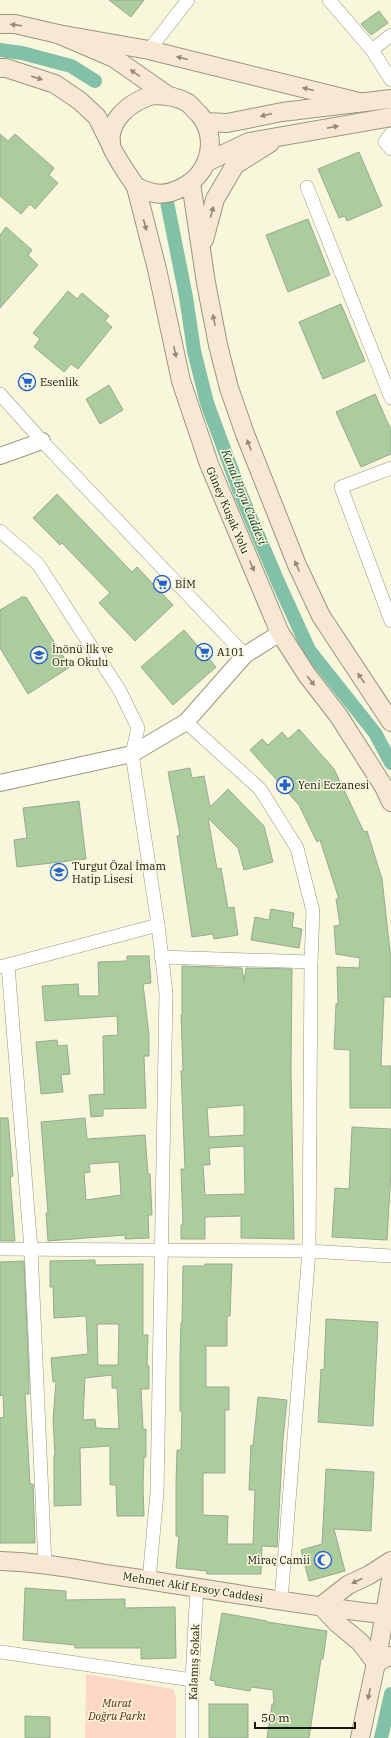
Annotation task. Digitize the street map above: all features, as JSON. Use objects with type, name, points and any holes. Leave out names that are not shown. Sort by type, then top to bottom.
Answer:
[{"type":"main road","points":[[0,24],[15,24],[58,34],[149,50],[360,102]]},
{"type":"main road","points":[[0,68],[6,68],[55,84],[80,101],[97,117],[111,145],[136,187],[154,193],[174,192],[191,183],[207,162],[210,148],[209,134],[205,122],[189,104],[167,95],[114,58],[58,34]]},
{"type":"main road","points":[[111,145],[112,131],[118,118],[127,107],[139,99],[153,95],[167,95]]},
{"type":"main road","points":[[205,122],[227,123],[282,112],[391,99]]},
{"type":"main road","points":[[207,162],[249,142],[391,117]]},
{"type":"main road","points":[[201,249],[215,199],[235,165],[281,137]]},
{"type":"main road","points":[[191,183],[218,345],[229,388],[245,434],[296,565],[320,616],[384,704],[391,722]]},
{"type":"main road","name":"Güney Kuşak Yolu","points":[[136,187],[186,396],[209,464],[280,633],[307,675],[338,715],[384,787],[391,802]]},
{"type":"main road","name":"Mehmet Akif Ersoy Caddesi","points":[[0,1561],[45,1565],[281,1601],[388,1615]]},
{"type":"main road","points":[[384,1660],[337,1623],[321,1606],[348,1585],[369,1575],[391,1561]]},
{"type":"main road","points":[[360,1738],[384,1660],[391,1579]]},
{"type":"street","points":[[149,50],[188,0]]},
{"type":"street","points":[[329,0],[372,50],[391,80]]},
{"type":"street","points":[[372,50],[391,36]]},
{"type":"street","points":[[391,134],[385,142],[391,149]]},
{"type":"street","points":[[307,187],[391,398]]},
{"type":"street","points":[[0,394],[42,441],[245,655]]},
{"type":"street","points":[[0,456],[42,441]]},
{"type":"street","points":[[391,468],[341,487],[391,621]]},
{"type":"street","points":[[0,531],[38,564],[120,691],[138,728],[132,754],[158,924],[166,993],[157,1493],[149,1580]]},
{"type":"street","points":[[0,783],[132,754],[186,722],[245,655],[280,633]]},
{"type":"street","points":[[186,722],[260,789],[297,848],[313,911],[311,962],[309,1251],[281,1601]]},
{"type":"street","points":[[45,1565],[31,1249],[4,966],[158,924]]},
{"type":"street","points":[[161,957],[311,962]]},
{"type":"street","points":[[0,1249],[309,1251],[391,1256]]},
{"type":"street","name":"Kalamış Sokak","points":[[192,1738],[192,1680],[197,1587]]},
{"type":"street","points":[[1,1652],[192,1680]]},
{"type":"green space","name":"Murat Doğru Parkı","points":[[86,1674],[173,1689],[176,1697],[176,1738],[85,1738]]},
{"type":"building","points":[[109,0],[144,0],[131,17]]},
{"type":"building","points":[[379,11],[388,23],[371,35],[361,24]]},
{"type":"building","points":[[0,134],[8,141],[15,134],[54,168],[49,175],[58,183],[35,209],[30,204],[21,214],[0,196]]},
{"type":"building","points":[[359,152],[382,206],[347,221],[345,216],[339,218],[318,169]]},
{"type":"building","points":[[308,219],[330,275],[288,292],[266,235]]},
{"type":"building","points":[[6,227],[32,250],[28,255],[38,265],[0,308],[0,235]]},
{"type":"building","points":[[68,291],[77,299],[82,293],[109,316],[105,321],[112,327],[78,369],[71,364],[64,372],[34,347],[40,339],[33,333]]},
{"type":"building","points":[[341,304],[365,361],[323,379],[299,322]]},
{"type":"building","points":[[109,385],[123,410],[100,424],[86,399]]},
{"type":"building","points":[[375,394],[391,430],[391,454],[361,467],[336,412]]},
{"type":"building","points":[[57,494],[132,572],[137,567],[173,605],[135,641],[99,603],[110,593],[62,543],[60,545],[33,518]]},
{"type":"building","points":[[22,597],[26,597],[70,667],[28,694],[0,648],[0,610]]},
{"type":"building","points":[[184,630],[216,667],[173,705],[141,667]]},
{"type":"building","points":[[299,729],[334,769],[364,832],[367,831],[382,879],[391,951],[391,997],[384,997],[381,1066],[391,1066],[391,1108],[350,1108],[350,1050],[334,1049],[336,1004],[338,1004],[337,967],[359,968],[360,958],[336,954],[334,926],[340,925],[336,899],[339,899],[320,840],[317,842],[299,805],[250,750],[262,739],[268,745],[282,732],[288,739]]},
{"type":"building","points":[[190,768],[192,778],[204,776],[210,807],[228,789],[264,826],[273,862],[244,870],[238,848],[208,818],[217,869],[221,868],[228,908],[234,907],[238,935],[214,939],[213,934],[192,937],[177,836],[180,835],[168,772]]},
{"type":"building","points":[[79,801],[86,859],[17,867],[14,840],[27,838],[23,808]]},
{"type":"building","points":[[271,909],[294,913],[292,927],[302,929],[299,948],[251,940],[255,917],[269,920]]},
{"type":"building","points":[[127,956],[149,956],[151,983],[143,984],[149,1035],[149,1056],[144,1056],[146,1108],[103,1109],[103,1116],[91,1117],[89,1095],[104,1094],[103,1036],[118,1035],[117,1016],[45,1021],[42,986],[78,984],[79,996],[99,996],[98,962],[127,961]]},
{"type":"building","points":[[182,966],[242,968],[244,981],[246,968],[292,969],[291,1070],[294,1239],[241,1238],[241,1216],[205,1217],[205,1239],[181,1239],[181,1225],[183,1225],[181,1169],[185,1169],[181,1071],[183,1071]],"holes":[[[244,1105],[244,1135],[209,1137],[207,1108]],[[244,1146],[245,1194],[205,1195],[203,1165],[210,1165],[209,1148]]]},
{"type":"building","points":[[57,1040],[58,1046],[67,1045],[70,1074],[61,1075],[63,1092],[41,1094],[36,1042]]},
{"type":"building","points":[[0,1118],[8,1118],[13,1176],[10,1177],[15,1241],[0,1241]]},
{"type":"building","points":[[85,1118],[87,1139],[145,1135],[148,1174],[150,1174],[152,1215],[148,1215],[149,1238],[125,1239],[125,1235],[48,1241],[46,1213],[48,1213],[41,1122]],"holes":[[[119,1162],[121,1195],[86,1200],[84,1173],[90,1172],[89,1164]]]},
{"type":"building","points":[[352,1127],[391,1129],[391,1171],[387,1240],[332,1237],[335,1188],[349,1189]]},
{"type":"building","points":[[95,1260],[95,1265],[143,1264],[143,1335],[148,1335],[147,1366],[149,1366],[149,1389],[141,1389],[143,1429],[146,1429],[146,1457],[144,1457],[143,1486],[144,1516],[117,1516],[116,1485],[110,1485],[110,1446],[80,1448],[81,1505],[54,1506],[55,1455],[53,1421],[56,1381],[53,1382],[51,1358],[88,1354],[86,1316],[54,1318],[53,1287],[50,1287],[50,1261]],"holes":[[[97,1324],[119,1324],[118,1365],[98,1365]],[[112,1375],[112,1388],[117,1388],[119,1429],[96,1428],[95,1419],[83,1420],[85,1378]]]},
{"type":"building","points":[[24,1261],[29,1374],[29,1394],[25,1394],[30,1484],[33,1484],[35,1543],[0,1543],[0,1418],[4,1417],[3,1395],[0,1396],[0,1262]]},
{"type":"building","points":[[205,1264],[232,1264],[230,1316],[227,1316],[227,1346],[206,1346],[206,1387],[229,1387],[229,1410],[225,1410],[225,1473],[203,1473],[203,1515],[228,1516],[227,1544],[253,1544],[255,1490],[249,1490],[251,1445],[253,1446],[258,1397],[287,1400],[283,1439],[277,1547],[262,1546],[261,1574],[207,1574],[207,1571],[176,1568],[179,1536],[176,1536],[177,1450],[181,1450],[182,1411],[180,1411],[180,1356],[183,1266],[205,1266]]},
{"type":"building","points":[[326,1319],[378,1322],[373,1426],[318,1422],[321,1369],[324,1370]]},
{"type":"building","points":[[326,1469],[374,1472],[371,1531],[334,1529],[345,1571],[309,1581],[301,1550],[322,1544]]},
{"type":"building","points":[[25,1588],[66,1591],[66,1600],[125,1599],[125,1608],[175,1607],[176,1658],[141,1659],[141,1648],[75,1648],[75,1645],[23,1640]]},
{"type":"building","points":[[222,1613],[267,1622],[327,1631],[323,1659],[321,1659],[309,1738],[267,1738],[272,1704],[274,1704],[273,1690],[251,1687],[250,1691],[215,1685],[215,1681],[210,1680]]},
{"type":"building","points":[[209,1704],[248,1704],[248,1738],[209,1738]]},
{"type":"building","points":[[25,1716],[50,1717],[50,1738],[25,1738]]},
{"type":"waterway","name":"Kanal Boyu Caddesi","points":[[0,50],[22,53],[71,66],[95,81]]},
{"type":"waterway","name":"Kanal Boyu Caddesi","points":[[167,202],[186,297],[194,351],[207,403],[241,495],[309,650],[375,733],[391,763]]},
{"type":"waterway","name":"Kanal Boyu Caddesi","points":[[381,1738],[391,1694]]},
{"type":"place","name":"Esenlik","points":[[27,382]]},
{"type":"place","name":"BİM","points":[[162,584]]},
{"type":"place","name":"A101","points":[[204,652]]},
{"type":"place","name":"İnönü İlk ve Orta Okulu","points":[[39,655]]},
{"type":"place","name":"Yeni Eczanesi","points":[[285,785]]},
{"type":"place","name":"Turgut Özal İmam Hatip Lisesi","points":[[59,872]]},
{"type":"place","name":"Miraç Camii","points":[[323,1560]]}]
